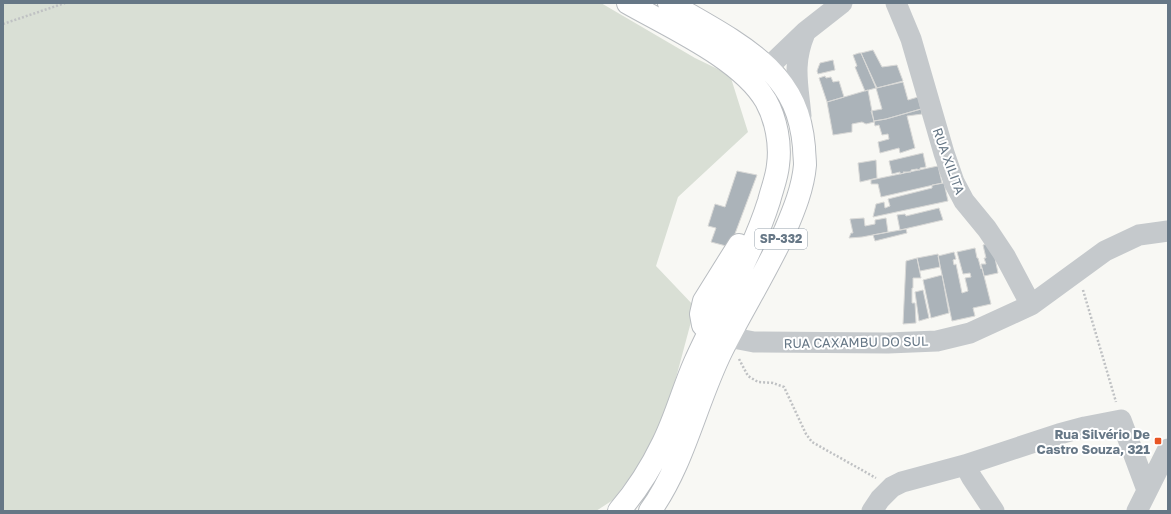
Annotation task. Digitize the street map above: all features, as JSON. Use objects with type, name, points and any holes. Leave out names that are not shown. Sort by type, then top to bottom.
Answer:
[{"type":"main road","name":"SP-332","points":[[619,511],[647,473],[664,442],[695,362],[719,335],[775,251],[794,210],[801,188],[805,164],[802,132],[794,104],[783,86],[760,75],[732,65],[712,50],[628,3]]},
{"type":"main road","name":"SP-332","points":[[669,3],[745,49],[760,75],[766,102],[774,121],[779,143],[779,163],[775,182],[730,261],[711,288],[704,301],[701,314],[703,325],[719,335]]},
{"type":"main road","name":"SP-332","points":[[650,511],[676,465],[713,368],[719,335]]},
{"type":"street","points":[[760,75],[805,32],[842,3]]},
{"type":"street","name":"RUA XILITA","points":[[896,3],[911,39],[944,153],[954,182],[964,201],[987,229],[1005,256],[1031,304]]},
{"type":"street","points":[[802,132],[797,64],[800,45],[805,32]]},
{"type":"street","name":"RUA CAXAMBU DO SUL","points":[[719,335],[754,342],[888,343],[937,341],[970,333],[1031,304],[1105,251],[1139,235],[1168,231]]},
{"type":"street","points":[[872,511],[892,487],[902,482],[965,464],[1059,434],[1122,420],[1147,490]]},
{"type":"street","points":[[1137,511],[1168,449]]},
{"type":"street","points":[[965,464],[972,478],[994,511]]},
{"type":"path","points":[[3,24],[65,3]]},
{"type":"path","points":[[1080,270],[1080,282],[1122,420]]},
{"type":"path","points":[[719,335],[748,376],[758,382],[773,383],[784,387],[806,434],[812,442],[892,487]]},
{"type":"shaded area","points":[[3,3],[601,3],[695,58],[730,75],[748,132],[678,197],[656,266],[695,307],[666,415],[643,460],[613,500],[596,511],[3,511]]},
{"type":"building","points":[[873,50],[882,67],[897,65],[903,81],[877,88],[861,53]]},
{"type":"building","points":[[861,53],[876,88],[865,91],[855,67],[857,66],[853,55]]},
{"type":"building","points":[[833,60],[835,70],[818,74],[817,71],[820,63]]},
{"type":"building","points":[[825,76],[826,78],[831,77],[833,82],[839,81],[844,97],[827,102],[819,78]]},
{"type":"building","points":[[903,82],[908,100],[918,97],[921,109],[874,121],[871,111],[882,109],[876,88]]},
{"type":"building","points":[[868,90],[874,122],[866,124],[862,122],[852,124],[852,132],[833,135],[827,102]]},
{"type":"building","points":[[921,109],[922,114],[907,116],[915,148],[900,153],[899,148],[880,153],[878,142],[889,139],[888,134],[882,135],[879,125],[875,126],[874,121]]},
{"type":"building","points":[[923,153],[926,167],[920,168],[920,170],[911,170],[911,172],[892,174],[889,161]]},
{"type":"building","points":[[876,160],[877,178],[860,182],[858,163]]},
{"type":"building","points":[[938,166],[942,183],[881,197],[878,184],[871,184],[871,180]]},
{"type":"building","points":[[737,171],[757,175],[730,247],[711,242],[716,228],[708,226],[715,204],[725,207]]},
{"type":"building","points":[[944,183],[948,201],[873,217],[876,204],[884,202],[885,208],[890,206],[888,199],[932,188],[932,185]]},
{"type":"building","points":[[939,208],[943,220],[900,230],[897,215],[905,214],[906,216]]},
{"type":"building","points":[[864,218],[865,226],[875,224],[875,220],[886,218],[888,232],[849,238],[851,233],[853,233],[850,219]]},
{"type":"building","points":[[906,229],[907,233],[875,241],[873,235]]},
{"type":"building","points":[[992,243],[998,273],[984,276],[981,264],[986,264],[983,245]]},
{"type":"building","points":[[975,248],[977,258],[981,269],[982,268],[991,304],[973,308],[975,316],[952,321],[938,256],[954,252],[956,259],[953,260],[954,265],[956,264],[962,293],[968,291],[965,278],[971,277],[970,273],[963,274],[957,252]]},
{"type":"building","points":[[938,254],[940,267],[920,271],[917,258]]},
{"type":"building","points":[[917,258],[921,278],[913,278],[912,288],[912,303],[915,303],[916,323],[903,324],[906,261]]},
{"type":"building","points":[[942,275],[949,313],[931,318],[923,280]]},
{"type":"building","points":[[923,290],[929,318],[919,321],[915,292]]},
{"type":"place","name":"Rua Silvério De Castro Souza, 321","points":[[1158,441]]}]
